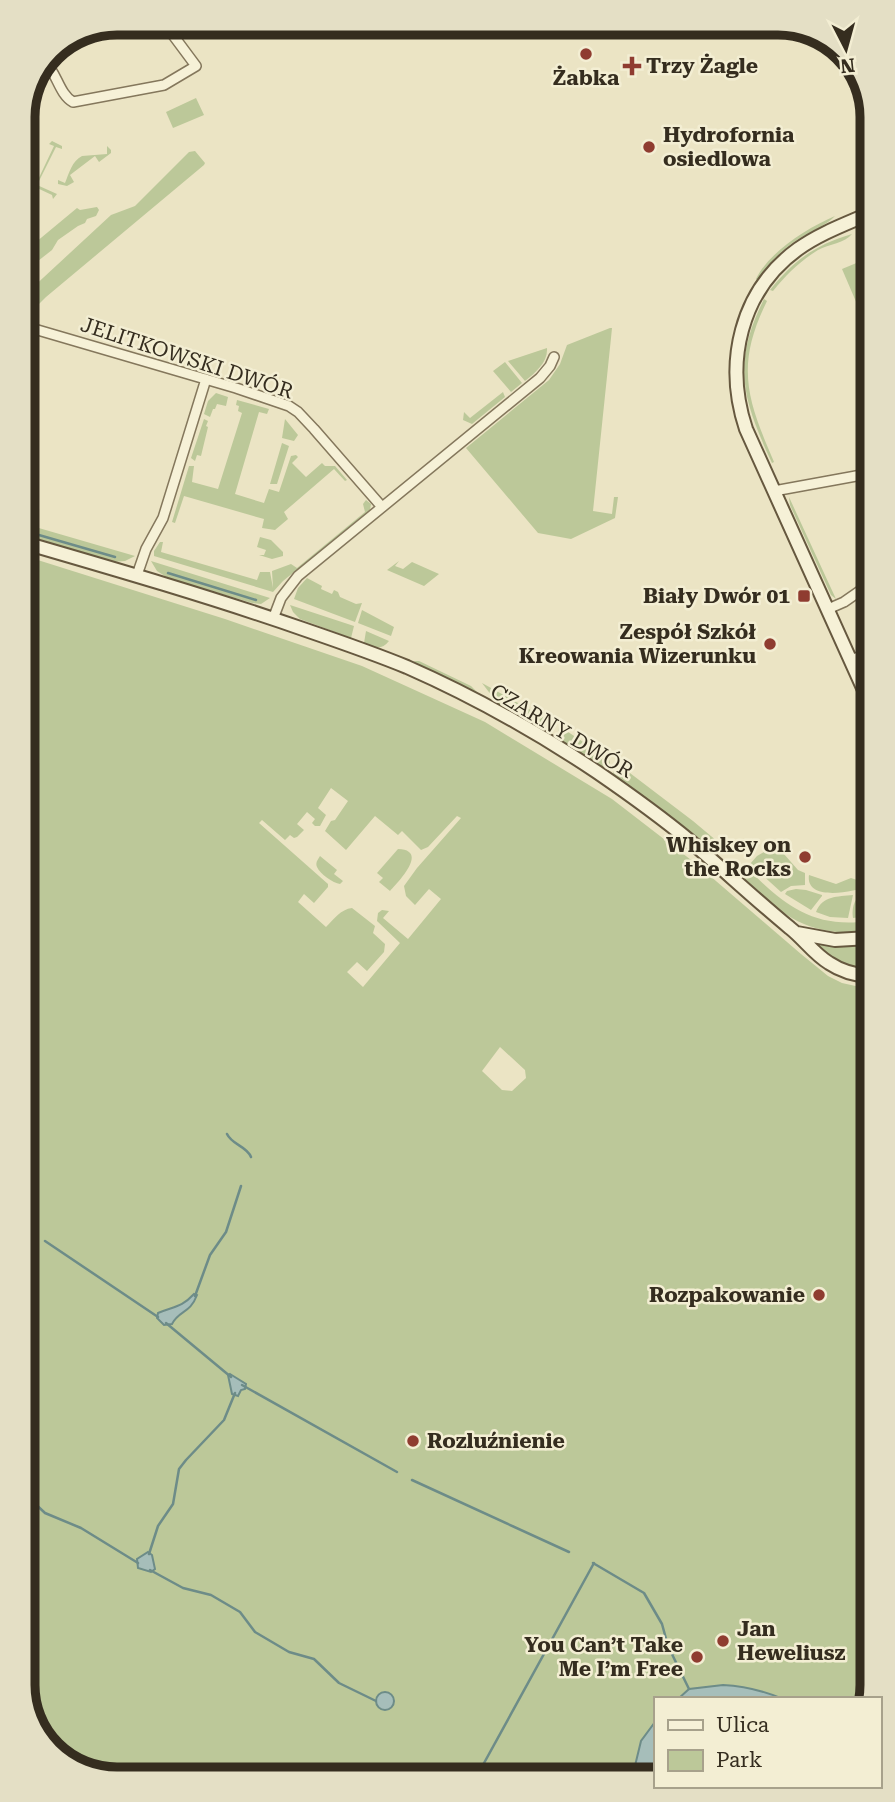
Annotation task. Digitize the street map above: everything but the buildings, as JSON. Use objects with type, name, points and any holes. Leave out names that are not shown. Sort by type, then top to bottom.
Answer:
[{"type":"main road","points":[[860,218],[823,234],[796,251],[771,275],[751,306],[739,339],[736,378],[742,416],[860,682]]},
{"type":"main road","name":"CZARNY DWÓR","points":[[35,546],[138,575],[357,648],[416,671],[494,710],[615,784],[670,825],[797,933],[813,951],[844,971],[860,974]]},
{"type":"main road","name":"CZARNY DWÓR","points":[[797,933],[835,940],[860,939]]},
{"type":"street","points":[[51,68],[67,98],[73,102],[164,85],[196,66],[173,35]]},
{"type":"street","name":"JELITKOWSKI DWÓR","points":[[35,329],[276,401],[298,412],[382,507]]},
{"type":"street","points":[[273,618],[281,598],[298,576],[540,378],[554,357]]},
{"type":"street","points":[[138,575],[146,550],[163,518],[206,379]]},
{"type":"street","points":[[774,491],[860,475]]},
{"type":"street","points":[[828,609],[860,591]]},
{"type":"street","points":[[850,660],[860,657]]},
{"type":"green space","points":[[196,98],[204,115],[173,128],[166,112]]},
{"type":"green space","points":[[52,141],[62,146],[62,149],[56,147],[37,185],[57,194],[53,199],[52,195],[35,187],[54,146],[49,144]]},
{"type":"green space","points":[[107,146],[111,153],[99,162],[95,156],[70,175],[74,182],[67,186],[58,184],[58,180],[65,183],[79,158],[107,154]]},
{"type":"green space","points":[[195,151],[204,165],[35,308],[35,285],[111,215],[135,206],[189,152]]},
{"type":"green space","points":[[97,207],[99,210],[96,216],[87,219],[58,240],[52,250],[35,263],[35,243],[77,208],[80,210]]},
{"type":"green space","points":[[835,216],[786,248],[756,279],[779,250]]},
{"type":"green space","points":[[852,234],[811,254],[773,291],[770,290],[806,255],[827,243]]},
{"type":"green space","points":[[860,262],[860,311],[842,269]]},
{"type":"green space","points":[[764,299],[767,301],[751,345],[748,382],[751,401],[774,462],[772,463],[748,401],[744,363],[747,344]]},
{"type":"green space","points":[[610,328],[593,511],[612,514],[614,497],[618,497],[615,518],[571,539],[538,533],[466,448],[549,380],[560,364],[567,345]]},
{"type":"green space","points":[[547,348],[543,362],[525,381],[508,361]]},
{"type":"green space","points":[[505,362],[522,383],[511,392],[493,371]]},
{"type":"green space","points":[[503,392],[505,397],[472,424],[463,420],[464,412],[470,418]]},
{"type":"green space","points":[[216,393],[228,397],[226,406],[217,404],[210,417],[204,414],[208,401]]},
{"type":"green space","points":[[237,400],[269,409],[267,414],[259,412],[235,494],[264,503],[269,489],[279,492],[291,456],[296,455],[298,457],[292,463],[306,477],[322,463],[325,466],[335,466],[347,480],[334,469],[284,512],[288,519],[275,530],[262,528],[264,519],[184,496],[175,523],[172,522],[189,466],[194,466],[192,482],[218,489],[242,413],[238,411]]},
{"type":"green space","points":[[204,419],[208,421],[208,427],[201,456],[197,455],[195,461],[191,458]]},
{"type":"green space","points":[[285,419],[298,435],[294,441],[282,438]]},
{"type":"green space","points":[[282,443],[289,446],[277,484],[270,484]]},
{"type":"green space","points":[[789,497],[836,599],[831,595],[790,505]]},
{"type":"green space","points":[[366,500],[371,504],[370,510],[273,592],[154,556],[154,551],[160,542],[163,542],[161,552],[257,580],[260,572],[270,572],[273,588],[272,571],[291,564],[297,568],[365,512],[363,504]]},
{"type":"green space","points":[[35,527],[135,556],[125,561],[112,562],[35,540]]},
{"type":"green space","points":[[260,537],[271,540],[283,552],[283,556],[272,559],[259,555],[264,555],[266,550],[257,547]]},
{"type":"green space","points":[[35,559],[225,619],[362,666],[485,722],[612,799],[695,863],[828,976],[860,987],[859,1697],[654,1697],[654,1767],[112,1767],[91,1763],[63,1747],[41,1716],[35,1685]],"holes":[[[331,788],[348,801],[325,831],[346,850],[375,816],[398,835],[402,831],[421,850],[428,847],[457,816],[461,818],[404,886],[406,896],[415,905],[429,889],[441,899],[408,939],[383,918],[389,911],[382,910],[378,913],[377,921],[400,943],[363,987],[347,972],[357,962],[367,971],[384,952],[385,944],[373,933],[375,926],[352,908],[341,913],[326,927],[298,902],[304,894],[314,903],[328,884],[259,823],[262,820],[285,840],[290,835],[294,838],[304,830],[297,824],[307,812],[315,819],[312,823],[320,826],[326,815],[318,808]],[[500,1047],[525,1070],[526,1078],[512,1091],[502,1090],[482,1071]]]},
{"type":"green space","points":[[151,561],[270,598],[261,604],[252,603],[168,578],[157,571]]},
{"type":"green space","points":[[399,561],[395,566],[403,569],[412,562],[439,574],[424,586],[387,570]]},
{"type":"green space","points":[[307,578],[332,594],[334,590],[340,597],[356,604],[362,603],[355,622],[294,599],[298,588]]},
{"type":"green space","points":[[290,605],[354,626],[351,638],[300,619]]},
{"type":"green space","points":[[362,610],[394,627],[391,636],[358,623]]},
{"type":"green space","points":[[366,631],[389,641],[380,647],[364,643]]},
{"type":"green space","points":[[415,661],[471,686],[482,697],[412,663]]},
{"type":"green space","points":[[482,683],[547,719],[541,727],[537,727],[498,704]]},
{"type":"green space","points":[[559,726],[609,759],[608,768],[604,769],[561,742]]},
{"type":"green space","points":[[617,767],[622,767],[730,852],[720,853],[709,848],[615,776],[613,773]]},
{"type":"green space","points":[[776,845],[798,870],[805,873],[805,885],[791,886],[781,892],[750,864],[757,856]]},
{"type":"green space","points":[[398,849],[407,851],[411,855],[411,861],[390,891],[379,882],[383,878],[377,873]]},
{"type":"green space","points":[[320,856],[337,870],[334,874],[343,881],[340,884],[327,878],[319,870],[316,864]]},
{"type":"green space","points":[[744,865],[785,902],[814,917],[830,921],[860,921],[860,933],[825,930],[800,922],[763,897],[741,874]]},
{"type":"green space","points":[[809,875],[836,884],[851,878],[860,878],[860,889],[822,892],[810,883]]},
{"type":"green space","points":[[796,889],[822,896],[811,910],[785,894]]},
{"type":"green space","points":[[853,895],[848,918],[830,917],[816,912],[822,902]]},
{"type":"green space","points":[[860,896],[860,917],[853,918],[853,909]]},
{"type":"green space","points":[[819,943],[835,947],[860,945],[860,968],[847,965],[816,947]]},
{"type":"water","points":[[194,1294],[197,1295],[191,1306],[172,1324],[164,1325],[157,1318],[158,1313],[181,1304]]},
{"type":"water","points":[[230,1374],[246,1384],[238,1396],[232,1394]]},
{"type":"water","points":[[148,1552],[152,1555],[155,1569],[151,1572],[138,1568],[137,1559]]},
{"type":"water","points":[[739,1686],[777,1697],[680,1697],[689,1689]]},
{"type":"water","points":[[381,1692],[389,1692],[394,1701],[392,1708],[381,1710],[376,1705],[376,1697]]},
{"type":"water","points":[[654,1723],[654,1767],[635,1767],[641,1741]]},
{"type":"waterway","points":[[35,534],[115,557]]},
{"type":"waterway","points":[[168,573],[256,600]]},
{"type":"waterway","points":[[227,1134],[251,1157]]},
{"type":"waterway","points":[[195,1296],[210,1255],[226,1232],[241,1186]]},
{"type":"waterway","points":[[45,1241],[158,1317]]},
{"type":"waterway","points":[[166,1323],[231,1377]]},
{"type":"waterway","points":[[242,1385],[397,1472]]},
{"type":"waterway","points":[[149,1554],[158,1526],[173,1504],[179,1469],[224,1420],[235,1393]]},
{"type":"waterway","points":[[412,1480],[569,1552]]},
{"type":"waterway","points":[[35,1504],[45,1513],[81,1528],[138,1563]]},
{"type":"waterway","points":[[593,1563],[644,1593],[662,1624],[668,1646],[689,1689]]},
{"type":"waterway","points":[[482,1767],[594,1563]]},
{"type":"waterway","points":[[150,1570],[183,1588],[211,1595],[240,1612],[255,1632],[289,1652],[314,1659],[339,1683],[376,1701]]},
{"type":"place","name":"Żabka","points":[[586,54]]},
{"type":"place","name":"Trzy Żagle","points":[[632,66]]},
{"type":"place","name":"Hydrofornia osiedlowa","points":[[649,147]]},
{"type":"place","name":"Biały Dwór 01","points":[[804,596]]},
{"type":"place","name":"Zespół Szkół Kreowania Wizerunku","points":[[770,644]]},
{"type":"place","name":"Whiskey on the Rocks","points":[[805,857]]},
{"type":"place","name":"Rozpakowanie","points":[[819,1295]]},
{"type":"place","name":"Rozluźnienie","points":[[413,1441]]},
{"type":"place","name":"Jan Heweliusz","points":[[723,1641]]},
{"type":"place","name":"You Can’t Take Me I’m Free","points":[[697,1657]]}]
